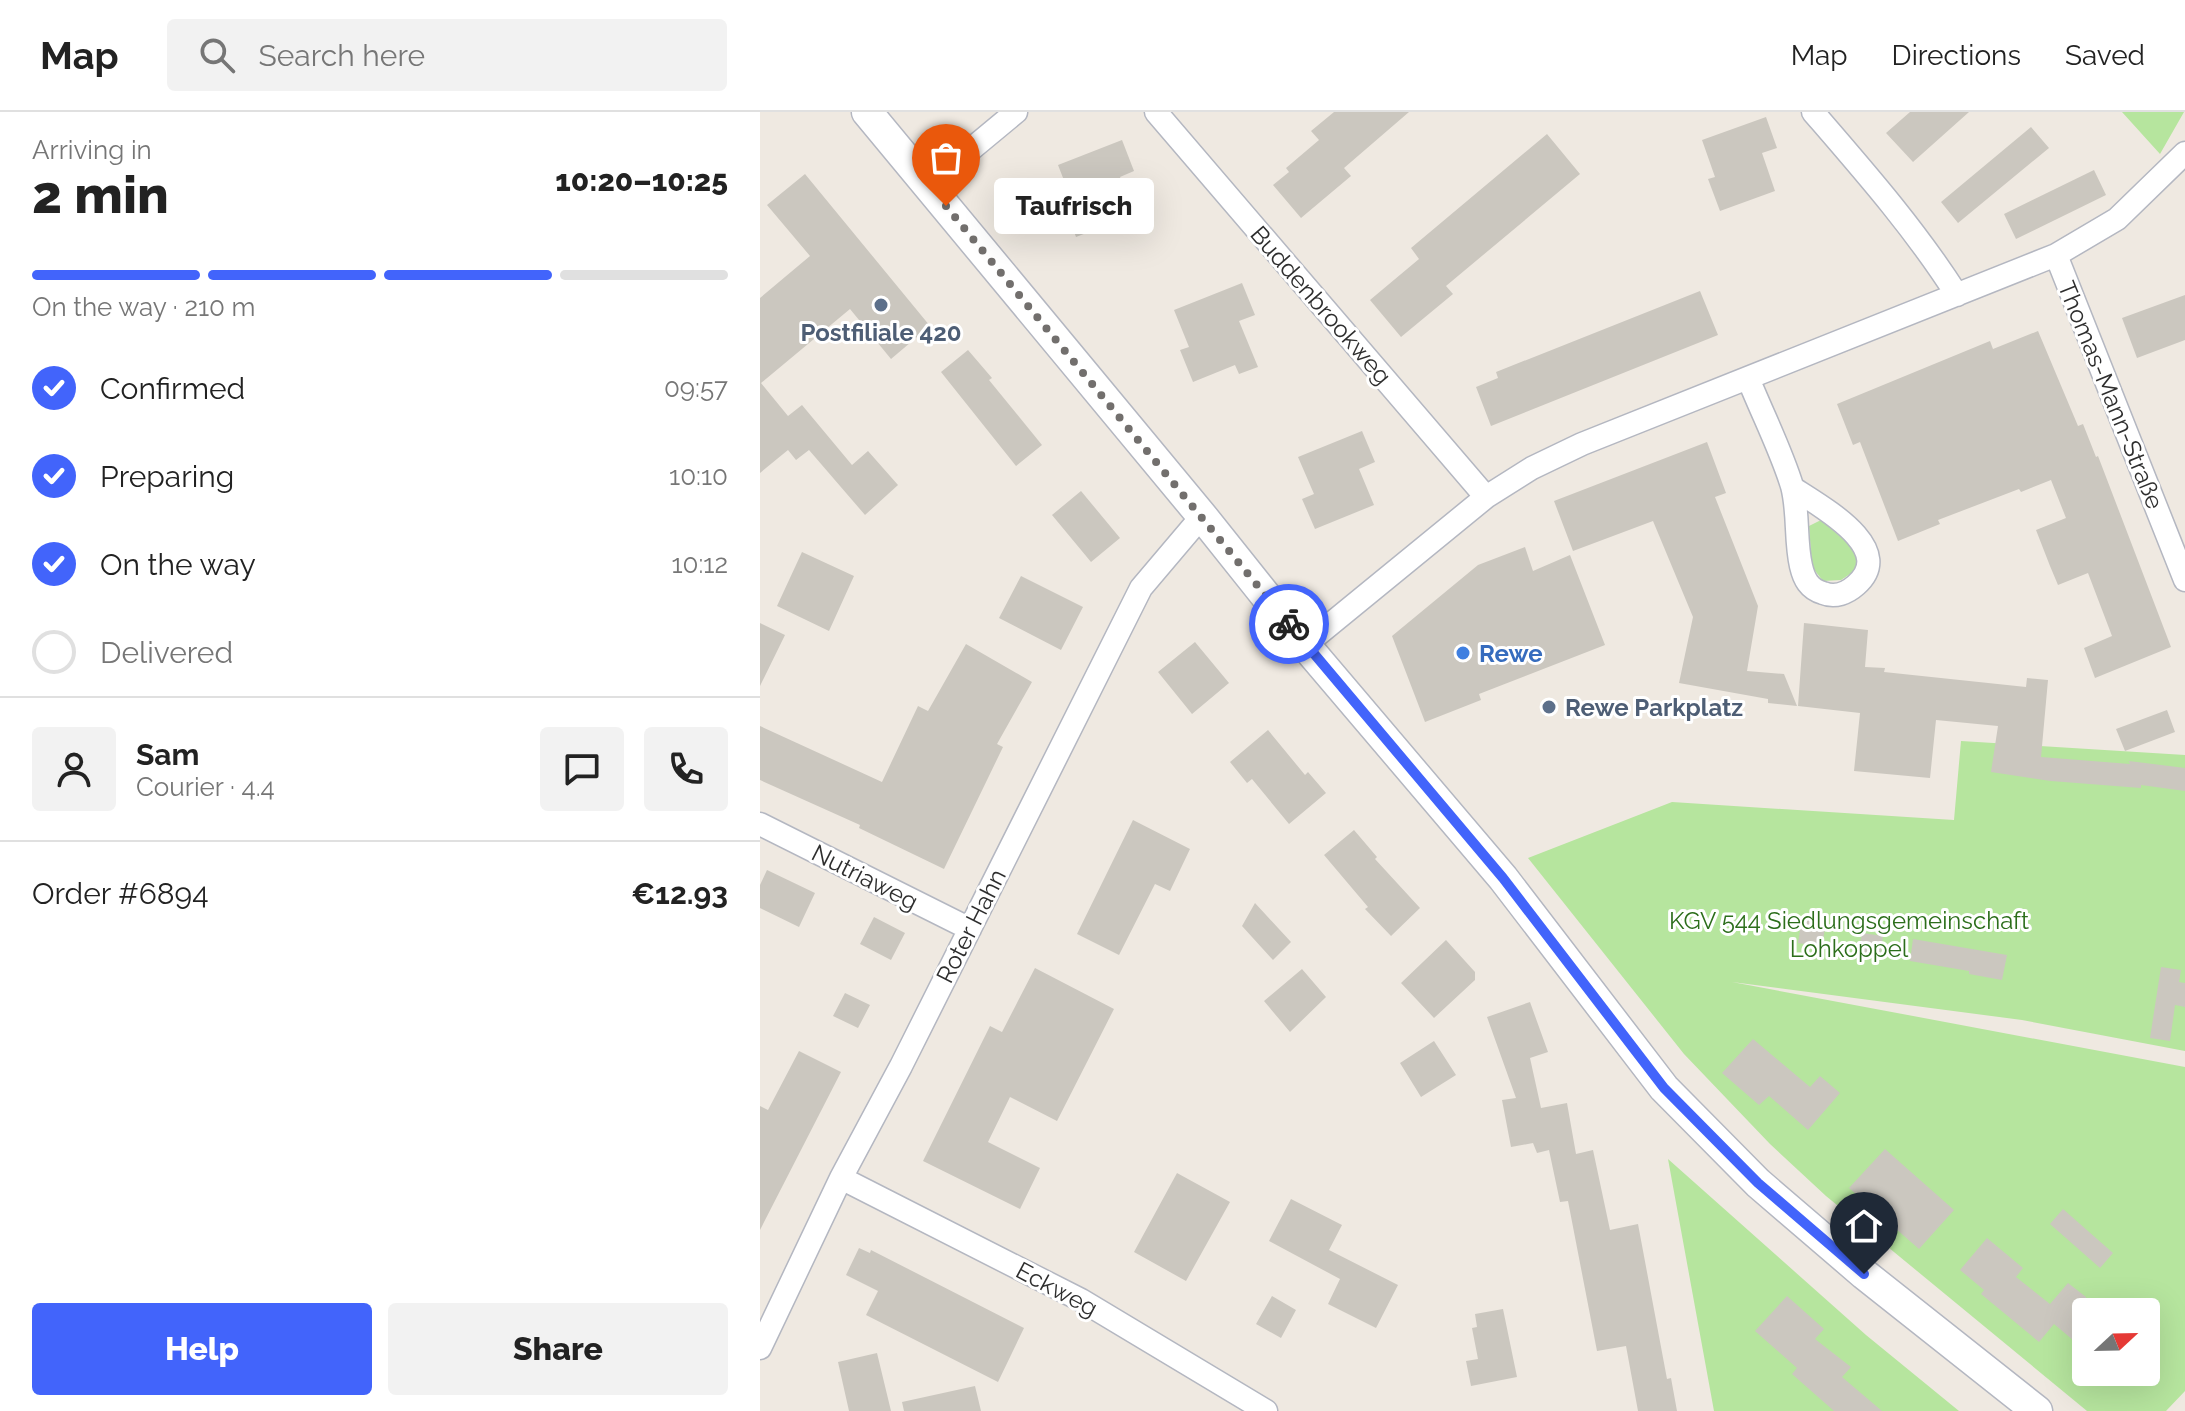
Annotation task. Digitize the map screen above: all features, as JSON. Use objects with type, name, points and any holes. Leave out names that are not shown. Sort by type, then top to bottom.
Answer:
[{"type":"street","points":[[867,112],[1305,645],[1503,878],[1664,1088],[1758,1183],[1864,1274],[2037,1411]]},
{"type":"street","points":[[928,185],[1016,112]]},
{"type":"street","name":"Buddenbrookweg","points":[[1156,112],[1486,497]]},
{"type":"street","points":[[1813,112],[1933,257],[1957,295]]},
{"type":"street","name":"Thomas-Mann-Straße","points":[[1305,645],[1486,497],[1532,468],[1582,444],[2056,255],[2117,219],[2185,153]]},
{"type":"street","name":"Thomas-Mann-Straße","points":[[2056,255],[2185,580]]},
{"type":"street","points":[[1748,378],[1793,488],[1804,577],[1811,588],[1821,593],[1832,596],[1843,594],[1864,576],[1868,568],[1865,548],[1838,518],[1793,488]]},
{"type":"street","name":"Roter Hahn","points":[[760,1348],[841,1178],[1141,588],[1202,516]]},
{"type":"street","name":"Nutriaweg","points":[[760,824],[970,929]]},
{"type":"street","name":"Eckweg","points":[[841,1178],[1081,1300],[1266,1411]]},
{"type":"green space","points":[[2122,112],[2184,112],[2160,154]]},
{"type":"green space","points":[[1821,520],[1857,551],[1856,570],[1841,580],[1823,581],[1812,567],[1809,526]]},
{"type":"green space","name":"KGV 544 Siedlungsgemeinschaft Lohkoppel","points":[[1961,741],[2185,755],[2185,1051],[2022,1020],[1732,982],[2185,1067],[2185,1391],[2166,1411],[2087,1411],[1826,1196],[1770,1144],[1684,1054],[1528,858],[1672,802],[1954,820]]},
{"type":"green space","points":[[1668,1159],[1866,1335],[1959,1411],[1714,1411]]},
{"type":"building","points":[[1334,112],[1409,112],[1344,168],[1351,176],[1301,218],[1273,185],[1289,172],[1286,168],[1319,140],[1311,131]]},
{"type":"building","points":[[1910,112],[1969,112],[1913,162],[1886,133]]},
{"type":"building","points":[[1766,117],[1777,148],[1762,153],[1775,191],[1720,211],[1708,179],[1715,177],[1702,140]]},
{"type":"building","points":[[2031,127],[2049,148],[1958,223],[1941,202]]},
{"type":"building","points":[[1547,134],[1580,174],[1446,286],[1453,294],[1401,337],[1370,300],[1419,259],[1411,248]]},
{"type":"building","points":[[1122,140],[1134,171],[1120,177],[1135,214],[1076,237],[1064,204],[1072,201],[1058,165]]},
{"type":"building","points":[[2094,170],[2106,195],[2016,239],[2004,214]]},
{"type":"building","points":[[805,174],[930,326],[891,359],[850,309],[761,383],[788,416],[802,405],[852,465],[868,451],[898,485],[865,515],[809,450],[796,460],[788,450],[760,473],[760,298],[810,256],[767,205]]},
{"type":"building","points":[[1242,283],[1255,315],[1239,321],[1258,367],[1239,374],[1235,365],[1193,382],[1180,350],[1189,347],[1174,310]]},
{"type":"building","points":[[1700,291],[1718,335],[1491,426],[1476,387],[1498,378],[1496,372]]},
{"type":"building","points":[[2185,295],[2185,340],[2137,358],[2122,318]]},
{"type":"building","points":[[2038,331],[2078,426],[2083,424],[2098,456],[2171,647],[2095,678],[2084,648],[2112,636],[2088,573],[2058,585],[2050,566],[2036,530],[2066,518],[2051,480],[1938,520],[1940,524],[1898,541],[1860,442],[1853,445],[1837,404],[1990,341],[1993,349]]},
{"type":"building","points":[[968,350],[1042,445],[1016,466],[941,372]]},
{"type":"building","points":[[1362,431],[1375,462],[1359,469],[1374,505],[1315,529],[1302,499],[1314,494],[1298,457]]},
{"type":"building","points":[[1707,442],[1726,493],[1715,497],[1758,606],[1747,671],[1784,674],[1797,706],[1768,703],[1768,699],[1679,683],[1693,617],[1653,521],[1573,551],[1554,501]]},
{"type":"building","points":[[1081,491],[1120,538],[1091,562],[1052,515]]},
{"type":"building","points":[[1525,547],[1533,571],[1570,555],[1605,645],[1479,694],[1481,700],[1425,722],[1392,636],[1478,565]]},
{"type":"building","points":[[802,552],[854,576],[829,631],[777,606]]},
{"type":"building","points":[[1021,576],[1083,607],[1061,650],[999,618]]},
{"type":"building","points":[[760,623],[785,635],[760,686]]},
{"type":"building","points":[[1804,623],[1868,630],[1865,667],[1885,668],[1884,672],[2026,687],[2027,678],[2048,680],[2041,757],[2130,764],[2129,761],[2185,768],[2185,791],[2141,785],[2141,788],[2051,781],[1991,772],[1998,726],[1936,720],[1930,778],[1854,771],[1860,713],[1798,706]]},
{"type":"building","points":[[1195,642],[1229,683],[1192,714],[1158,672]]},
{"type":"building","points":[[966,644],[1032,682],[997,744],[1003,747],[944,869],[859,828],[860,825],[760,780],[760,726],[882,782],[918,706],[928,711]]},
{"type":"building","points":[[2167,710],[2175,732],[2125,751],[2116,729]]},
{"type":"building","points":[[1268,730],[1305,775],[1308,772],[1326,793],[1289,824],[1252,779],[1247,783],[1230,762]]},
{"type":"building","points":[[1133,820],[1190,849],[1170,891],[1155,884],[1119,955],[1077,934]]},
{"type":"building","points":[[1354,830],[1377,857],[1375,859],[1420,908],[1391,936],[1365,909],[1368,907],[1324,855]]},
{"type":"building","points":[[767,870],[815,893],[799,927],[760,908],[760,885]]},
{"type":"building","points":[[1255,903],[1291,942],[1273,960],[1242,926]]},
{"type":"building","points":[[874,917],[905,933],[891,960],[860,944]]},
{"type":"building","points":[[1802,918],[1826,922],[1822,947],[1798,943]]},
{"type":"building","points":[[1862,933],[1883,936],[1880,957],[1858,954]]},
{"type":"building","points":[[1913,939],[2007,955],[2002,980],[1910,961]]},
{"type":"building","points":[[1446,940],[1475,972],[1475,980],[1434,1018],[1401,983]]},
{"type":"building","points":[[2161,967],[2181,970],[2179,982],[2185,983],[2185,1007],[2175,1005],[2170,1041],[2150,1038]]},
{"type":"building","points":[[1035,968],[1114,1009],[1057,1121],[1010,1097],[988,1142],[1040,1168],[1020,1209],[923,1161],[990,1026],[1002,1032]]},
{"type":"building","points":[[1302,969],[1326,997],[1290,1032],[1264,1001]]},
{"type":"building","points":[[845,993],[870,1005],[858,1028],[833,1016]]},
{"type":"building","points":[[1530,1002],[1548,1052],[1530,1058],[1541,1108],[1567,1103],[1576,1154],[1593,1150],[1610,1230],[1638,1224],[1667,1379],[1671,1378],[1677,1411],[1638,1411],[1626,1346],[1597,1351],[1568,1201],[1560,1202],[1549,1150],[1537,1153],[1533,1143],[1511,1147],[1502,1100],[1516,1098],[1487,1017]]},
{"type":"building","points":[[1753,1039],[1810,1087],[1820,1076],[1840,1093],[1808,1130],[1769,1096],[1759,1105],[1722,1073]]},
{"type":"building","points":[[1434,1041],[1456,1075],[1421,1097],[1400,1063]]},
{"type":"building","points":[[799,1051],[841,1072],[760,1230],[760,1106],[768,1110]]},
{"type":"building","points":[[1885,1149],[1954,1210],[1919,1249],[1849,1188]]},
{"type":"building","points":[[1177,1173],[1230,1202],[1186,1281],[1134,1252]]},
{"type":"building","points":[[1291,1199],[1342,1225],[1329,1250],[1398,1285],[1376,1328],[1328,1304],[1340,1279],[1269,1241]]},
{"type":"building","points":[[2063,1209],[2113,1253],[2100,1268],[2050,1224]]},
{"type":"building","points":[[1987,1238],[2023,1268],[2016,1277],[2050,1304],[2068,1283],[2086,1297],[2072,1298],[2072,1339],[2054,1324],[2039,1342],[1981,1294],[1984,1290],[1960,1270]]},
{"type":"building","points":[[859,1248],[870,1253],[871,1250],[1024,1328],[998,1382],[866,1315],[878,1291],[846,1275]]},
{"type":"building","points":[[1272,1296],[1296,1310],[1281,1338],[1256,1324]]},
{"type":"building","points":[[1787,1296],[1824,1329],[1815,1339],[1851,1367],[1842,1377],[1882,1411],[1834,1411],[1792,1374],[1797,1368],[1755,1331]]},
{"type":"building","points":[[1503,1309],[1517,1377],[1471,1386],[1466,1361],[1478,1359],[1472,1328],[1477,1327],[1475,1314]]},
{"type":"building","points":[[877,1353],[891,1411],[849,1411],[838,1362]]},
{"type":"building","points":[[975,1386],[981,1411],[904,1411],[902,1402]]},
{"type":"way so far","points":[[946,206],[1289,624]]},
{"type":"place","name":"Taufrisch","points":[[946,206]]},
{"type":"place","name":"Postfiliale 420","points":[[881,305]]},
{"type":"place","name":"Rewe","points":[[1463,653]]},
{"type":"place","name":"Rewe Parkplatz","points":[[1549,707]]},
{"type":"route","points":[[1289,624],[1503,878],[1664,1088],[1758,1183],[1864,1274]]}]
